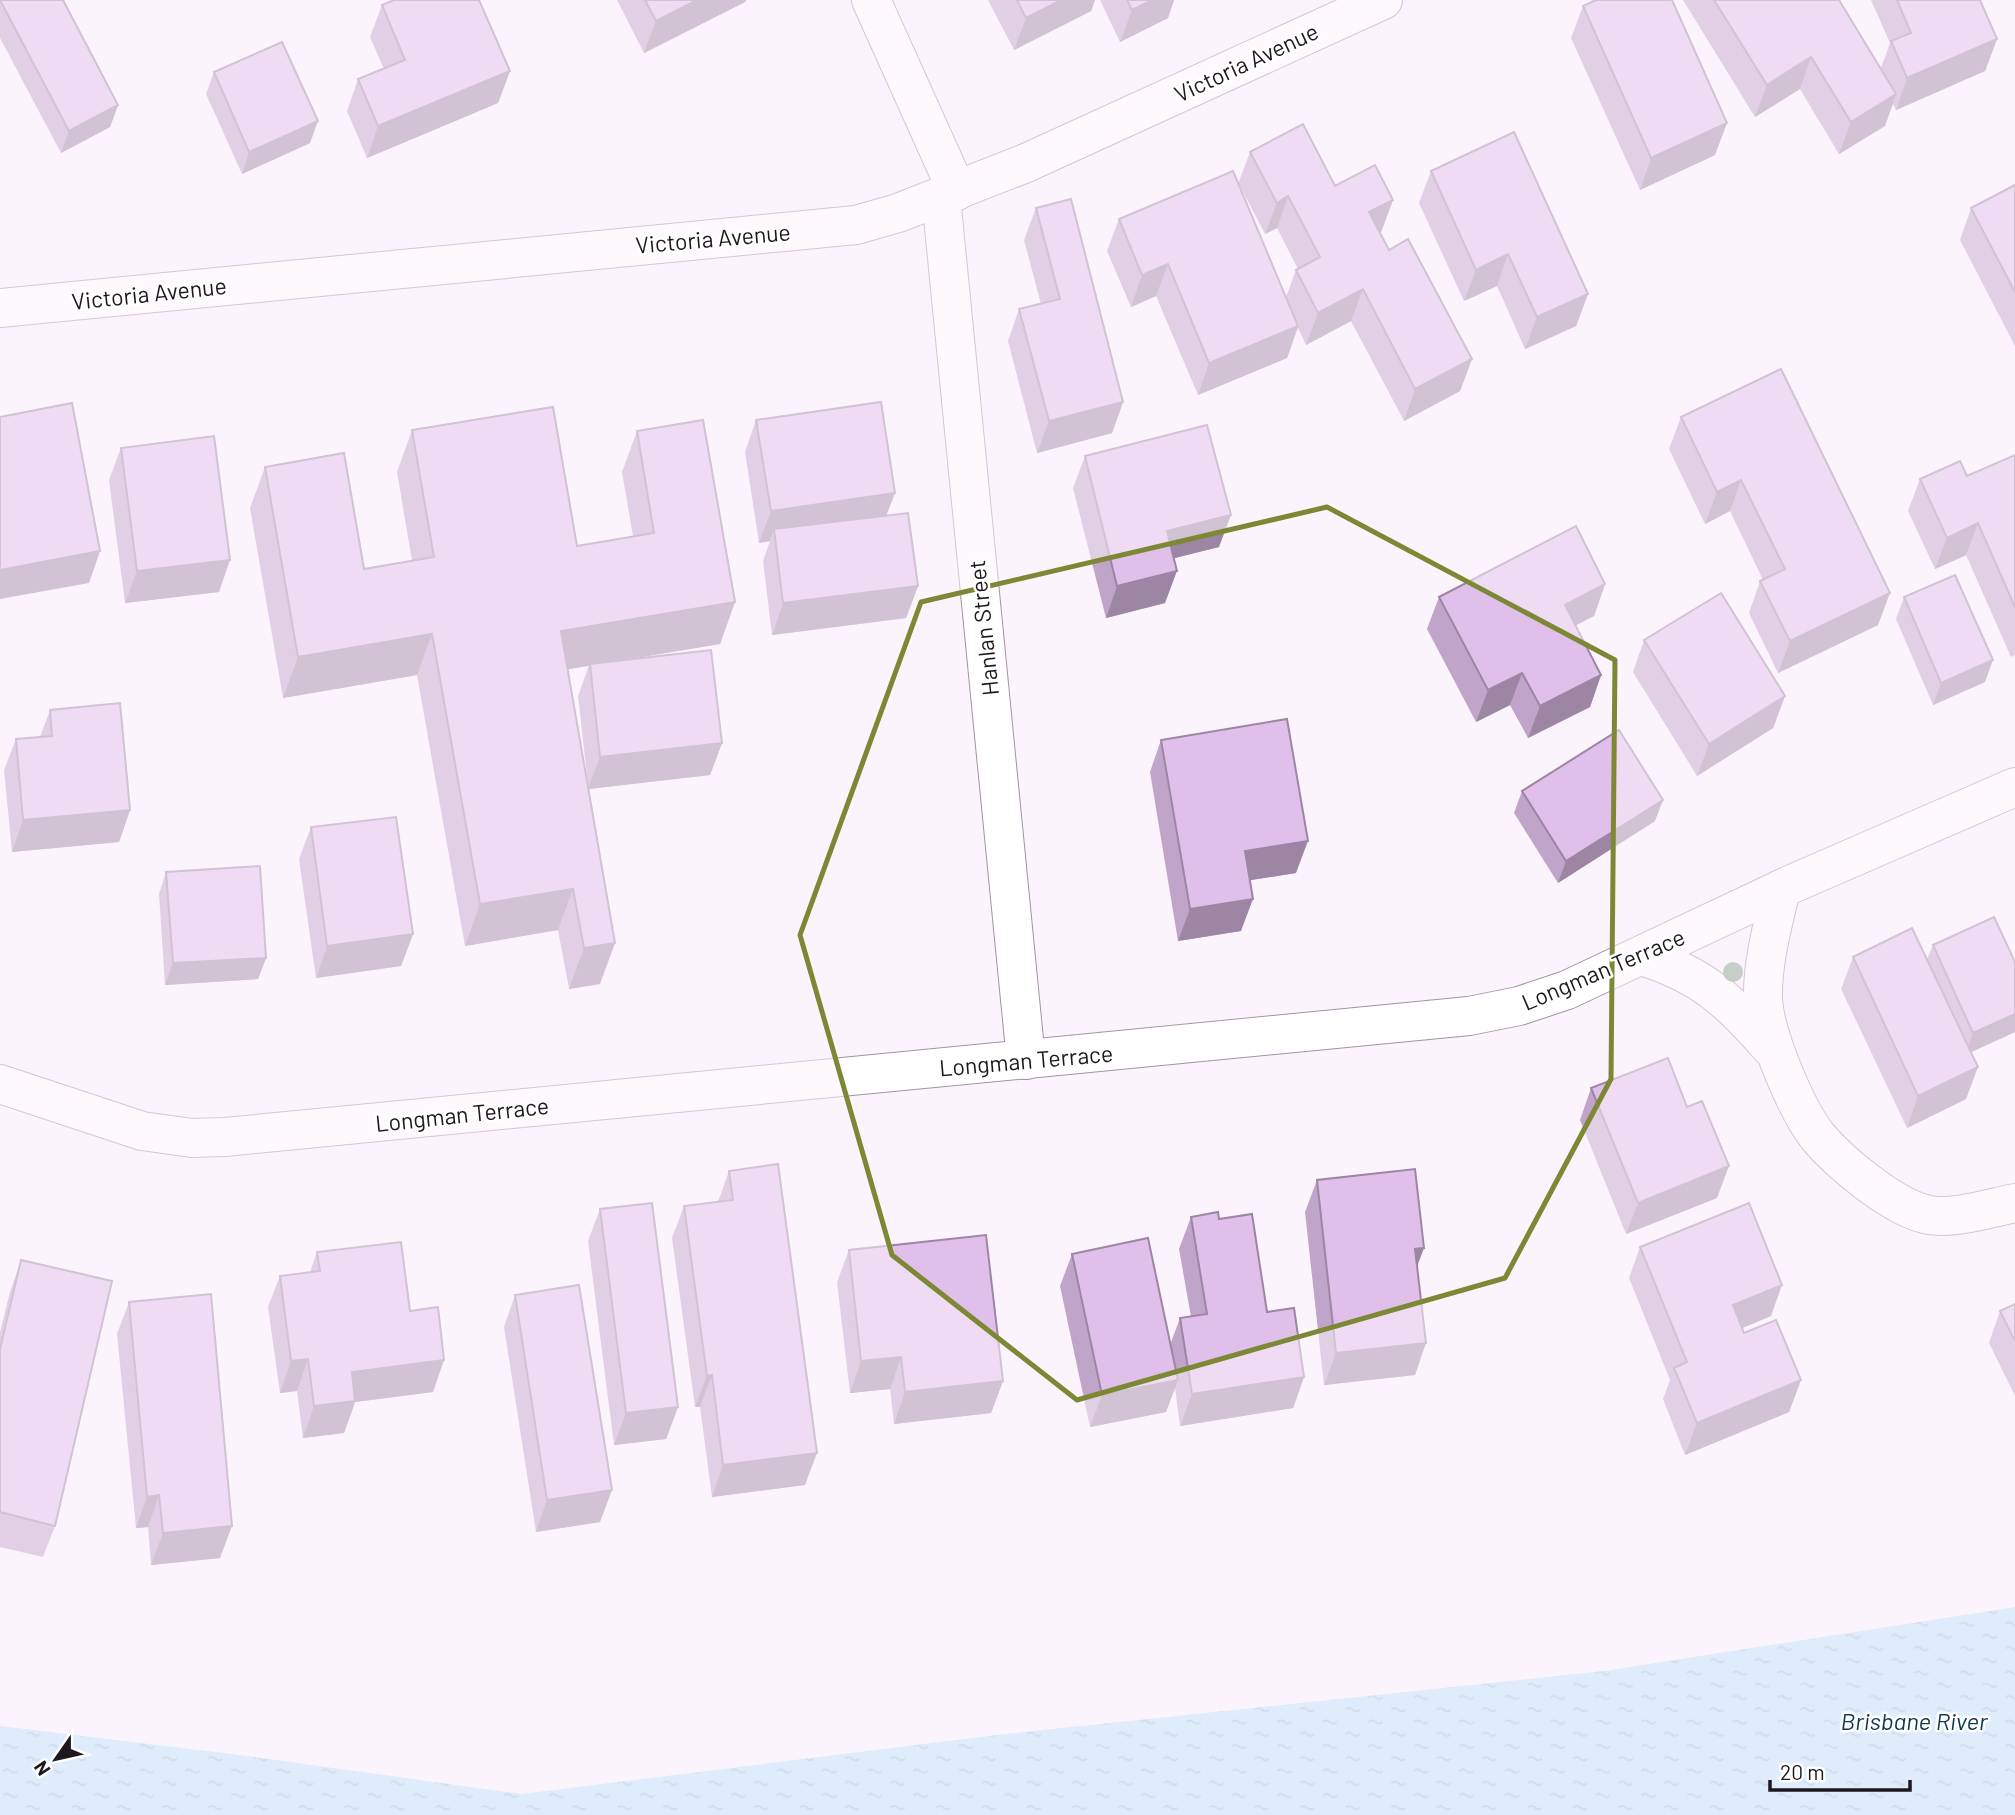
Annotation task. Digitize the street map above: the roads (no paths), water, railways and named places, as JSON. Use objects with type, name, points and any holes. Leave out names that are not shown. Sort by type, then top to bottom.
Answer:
[{"type":"street","name":"Hanlan Street","points":[[871,0],[949,194],[1026,1060]]},
{"type":"street","name":"Victoria Avenue","points":[[0,308],[856,225],[898,213],[1026,163],[1382,0]]},
{"type":"street","name":"Longman Terrace","points":[[0,1084],[142,1131],[192,1138],[239,1136],[1447,1020],[1494,1012],[1567,990],[1781,889],[2015,787]]},
{"type":"street","points":[[1781,889],[1763,988],[1766,1025],[1779,1062],[1816,1135],[1852,1170],[1899,1202],[1924,1214],[1938,1216],[2015,1203]]},
{"type":"street","points":[[1641,956],[1688,975],[1723,997],[1755,1028],[1779,1062]]},
{"type":"water","name":"Brisbane River","points":[[2015,1607],[2015,1815],[0,1815],[0,1726],[232,1754],[521,1794],[1005,1734],[1604,1671]]}]
